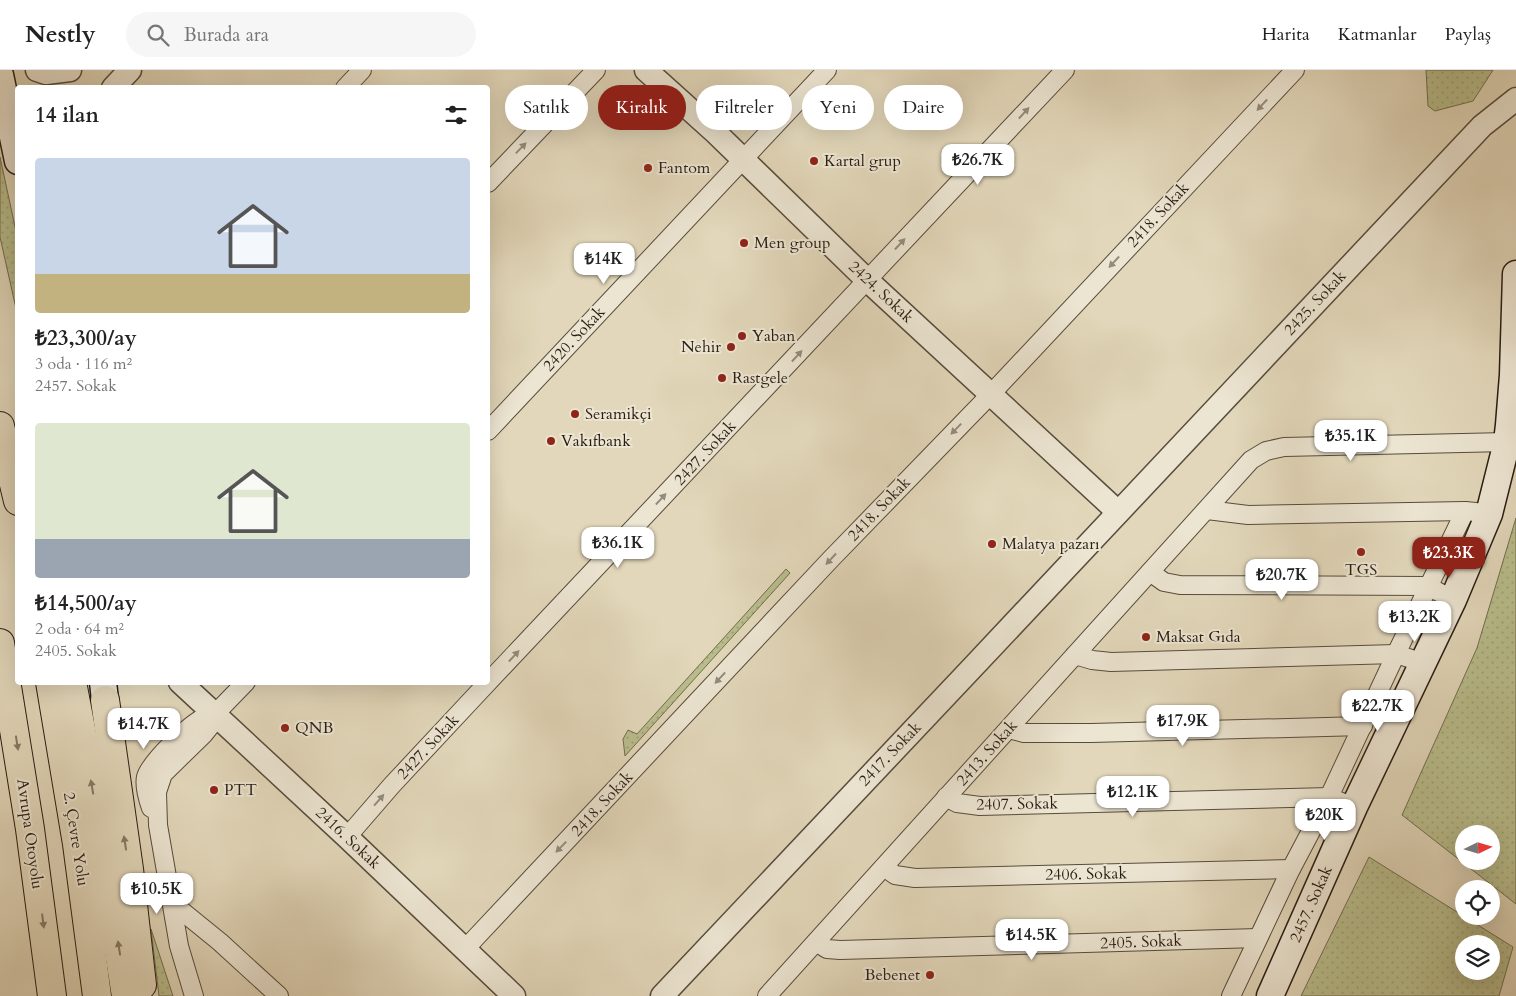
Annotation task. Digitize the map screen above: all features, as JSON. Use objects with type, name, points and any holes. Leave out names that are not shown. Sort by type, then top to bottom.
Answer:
[{"type":"highway","points":[[0,425],[15,450]]},
{"type":"highway","points":[[0,425],[15,488]]},
{"type":"highway","name":"Avrupa Otoyolu","points":[[0,643],[30,829],[52,996]]},
{"type":"highway","name":"2. Çevre Yolu","points":[[50,685],[77,844],[97,996]]},
{"type":"highway","points":[[73,685],[96,807],[126,996]]},
{"type":"highway","points":[[104,691],[130,869],[144,996]]},
{"type":"main road","points":[[0,75],[15,147]]},
{"type":"main road","name":"2457. Sokak","points":[[1270,996],[1354,808],[1453,600],[1477,513],[1507,442],[1513,374],[1516,288]]},
{"type":"street","points":[[37,70],[46,73],[70,70]]},
{"type":"street","points":[[116,85],[130,70]]},
{"type":"street","points":[[348,85],[362,70]]},
{"type":"street","points":[[490,181],[596,70]]},
{"type":"street","name":"2424. Sokak","points":[[646,70],[743,160],[867,280],[1118,512]]},
{"type":"street","name":"2420. Sokak","points":[[490,429],[827,70]]},
{"type":"street","name":"2427. Sokak","points":[[490,680],[1065,70]]},
{"type":"street","name":"2418. Sokak","points":[[465,949],[1295,70]]},
{"type":"street","name":"2425. Sokak","points":[[1118,512],[1482,126],[1516,99]]},
{"type":"street","name":"2413. Sokak","points":[[767,996],[1251,460],[1266,451],[1294,447],[1507,442]]},
{"type":"street","points":[[1207,510],[1248,515],[1477,513]]},
{"type":"street","name":"2417. Sokak","points":[[662,996],[1118,512]]},
{"type":"street","points":[[1231,996],[1291,869],[1330,797],[1428,586],[1477,513]]},
{"type":"street","points":[[1150,572],[1164,582],[1180,585],[1428,586],[1453,600]]},
{"type":"street","points":[[1076,655],[1092,660],[1111,662],[1396,654],[1424,663]]},
{"type":"street","name":"2416. Sokak","points":[[183,685],[514,996]]},
{"type":"street","points":[[194,996],[179,946],[158,825],[157,792],[163,774],[204,734],[212,724],[214,715],[243,685]]},
{"type":"street","name":"2427. Sokak","points":[[347,837],[485,685]]},
{"type":"street","points":[[1009,729],[1024,733],[1091,733],[1363,726]]},
{"type":"street","name":"2407. Sokak","points":[[946,797],[957,803],[980,806],[1330,797]]},
{"type":"street","points":[[1330,797],[1354,808]]},
{"type":"street","name":"2406. Sokak","points":[[884,867],[895,875],[915,878],[1291,869]]},
{"type":"street","points":[[172,903],[220,942],[279,996]]},
{"type":"street","name":"2405. Sokak","points":[[816,942],[827,949],[840,950],[1258,938]]},
{"type":"green space","points":[[1426,70],[1493,70],[1473,101],[1435,111],[1428,106]]},
{"type":"green space","points":[[0,157],[15,227],[15,304],[0,237]]},
{"type":"green space","points":[[1516,518],[1516,904],[1500,892],[1500,880],[1485,880],[1472,870],[1500,870],[1500,825],[1455,825],[1455,856],[1402,815],[1477,648]]},
{"type":"green space","points":[[786,569],[790,573],[625,756],[623,739],[628,730],[637,734]]},
{"type":"green space","points":[[1369,857],[1455,911],[1455,925],[1478,925],[1494,935],[1455,935],[1455,980],[1500,980],[1500,939],[1513,947],[1499,996],[1301,996]]},
{"type":"green space","points":[[151,929],[173,996],[159,996]]},
{"type":"place","name":"Kartal grup","points":[[814,161]]},
{"type":"place","name":"Fantom","points":[[648,168]]},
{"type":"place","name":"Men group","points":[[744,243]]},
{"type":"place","name":"Yaban","points":[[742,336]]},
{"type":"place","name":"Nehir","points":[[731,347]]},
{"type":"place","name":"Rastgele","points":[[722,378]]},
{"type":"place","name":"Seramikçi","points":[[575,414]]},
{"type":"place","name":"Vakıfbank","points":[[551,441]]},
{"type":"place","name":"Malatya pazarı","points":[[992,544]]},
{"type":"place","name":"TGS","points":[[1361,552]]},
{"type":"place","name":"Maksat Gıda","points":[[1146,637]]},
{"type":"place","name":"QNB","points":[[285,728]]},
{"type":"place","name":"PTT","points":[[214,790]]},
{"type":"place","name":"Bebenet","points":[[930,975]]}]
